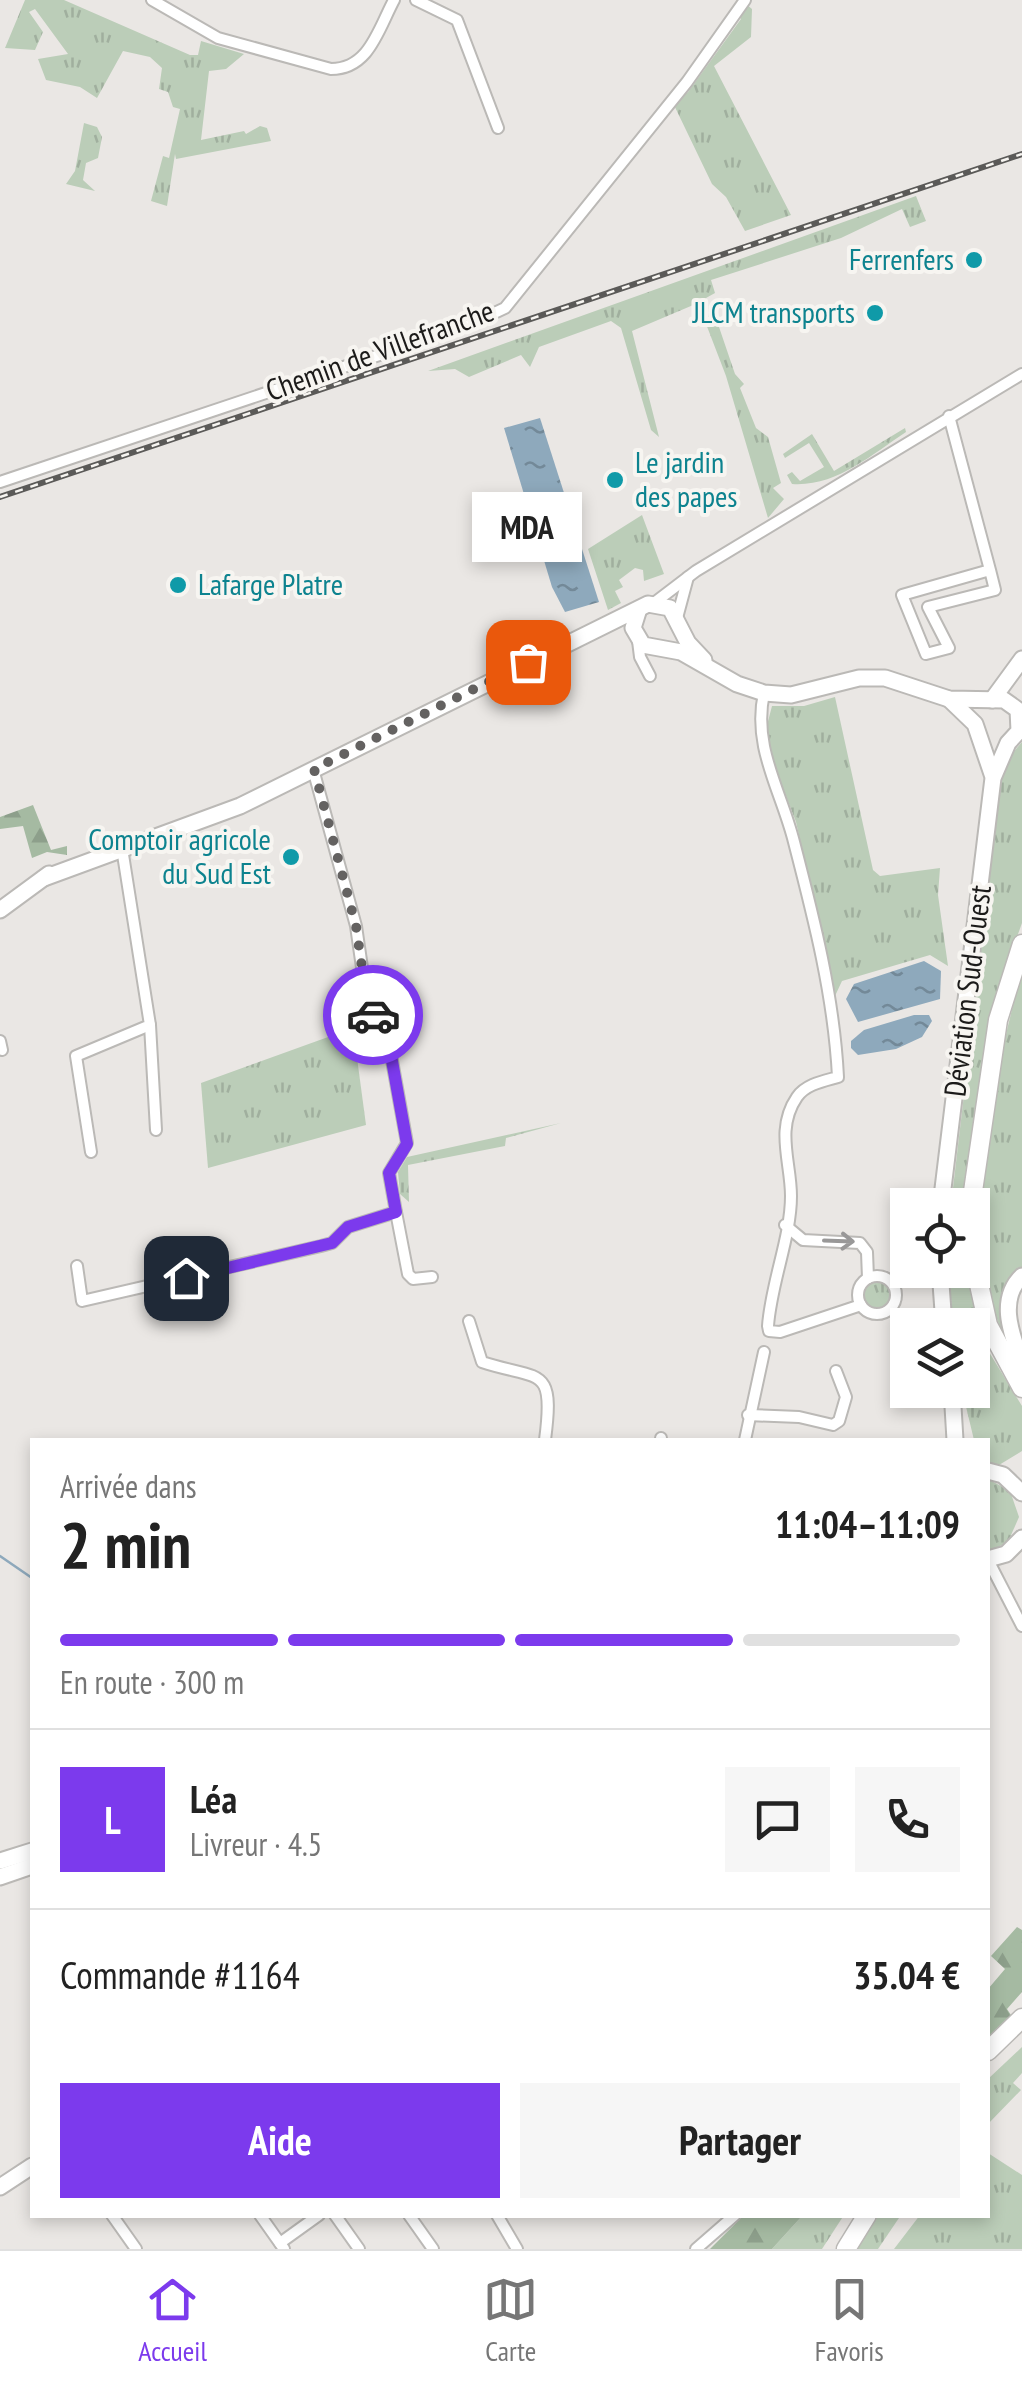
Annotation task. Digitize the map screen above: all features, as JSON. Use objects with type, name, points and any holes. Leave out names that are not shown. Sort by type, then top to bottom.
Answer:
[{"type":"main road","points":[[974,1188],[998,1020],[1022,944]]},
{"type":"main road","points":[[980,1288],[988,1324],[1022,1388]]},
{"type":"main road","points":[[990,2049],[1022,2018]]},
{"type":"main road","points":[[990,2064],[1022,2034]]},
{"type":"main road","points":[[833,2249],[850,2218]]},
{"type":"main road","points":[[846,2249],[864,2218]]},
{"type":"street","points":[[152,0],[218,38],[330,70],[350,69],[360,62],[394,0]]},
{"type":"street","points":[[416,0],[457,20],[498,128]]},
{"type":"street","name":"Chemin de Villefranche","points":[[0,482],[469,326],[505,308],[687,82],[746,0]]},
{"type":"street","points":[[0,910],[44,878],[122,846],[219,815],[591,630],[638,612],[688,576],[1022,374]]},
{"type":"street","points":[[949,416],[990,570],[995,590],[928,607],[949,648],[926,654],[902,595],[990,570]]},
{"type":"street","points":[[638,612],[636,637],[647,671],[658,648],[672,641],[688,576]]},
{"type":"street","points":[[654,603],[670,608],[688,643],[718,673]]},
{"type":"street","points":[[591,630],[614,626],[658,648],[681,652],[764,693],[791,695],[873,677],[899,680],[949,699],[1009,702],[1021,720],[1019,731],[1008,743],[993,778]]},
{"type":"street","points":[[974,724],[1022,659]]},
{"type":"street","points":[[764,693],[759,738],[788,818],[809,902],[835,1026],[838,1077],[810,1086],[797,1096],[792,1110],[784,1151],[791,1201],[770,1290],[769,1331],[780,1332],[861,1305]]},
{"type":"street","points":[[949,699],[974,724],[983,740],[993,778]]},
{"type":"street","points":[[983,740],[994,745],[1008,743]]},
{"type":"street","points":[[314,769],[356,926],[368,1009],[385,1022],[407,1144],[389,1173],[408,1274],[413,1279],[432,1277]]},
{"type":"street","name":"Déviation Sud-Ouest","points":[[943,1188],[993,778]]},
{"type":"street","points":[[122,846],[150,1025],[156,1130]]},
{"type":"street","points":[[91,1152],[74,1064],[76,1056],[150,1025]]},
{"type":"street","points":[[77,1266],[82,1301],[332,1243],[348,1227],[396,1212]]},
{"type":"street","points":[[785,1226],[803,1240],[860,1243],[867,1252],[868,1278]]},
{"type":"street","points":[[880,1276],[891,1282],[895,1301],[888,1311],[876,1314],[861,1305],[858,1290],[868,1278],[880,1276]]},
{"type":"street","points":[[1022,1276],[1012,1287],[1007,1303],[1022,1364]]},
{"type":"street","points":[[469,1321],[482,1362],[536,1373],[544,1381],[548,1416],[545,1438]]},
{"type":"street","points":[[746,1438],[764,1352]]},
{"type":"street","points":[[748,1415],[799,1416],[833,1425],[839,1421],[846,1397],[836,1371]]},
{"type":"street","points":[[955,1409],[955,1438]]},
{"type":"street","points":[[955,1409],[965,1438]]},
{"type":"street","points":[[992,1472],[1022,1465]]},
{"type":"street","points":[[992,1472],[1022,1493]]},
{"type":"street","points":[[990,1559],[1006,1554],[1022,1538]]},
{"type":"street","points":[[990,1564],[1022,1626]]},
{"type":"street","points":[[0,1861],[30,1852]]},
{"type":"street","points":[[0,1877],[30,1867]]},
{"type":"street","points":[[0,2187],[30,2167]]},
{"type":"street","points":[[114,2218],[136,2249]]},
{"type":"street","points":[[262,2218],[282,2246],[315,2218]]},
{"type":"street","points":[[336,2218],[359,2249]]},
{"type":"street","points":[[411,2218],[433,2249]]},
{"type":"street","points":[[499,2218],[517,2249]]},
{"type":"street","points":[[696,2249],[732,2218]]},
{"type":"green space","points":[[25,0],[64,0],[190,55],[198,55],[201,41],[244,54],[226,69],[209,71],[201,140],[244,131],[246,134],[260,126],[267,128],[271,141],[176,159],[175,154],[167,206],[151,201],[163,156],[169,158],[180,109],[173,107],[168,92],[159,89],[162,68],[150,57],[123,51],[97,98],[80,87],[46,80],[38,59],[68,54],[35,9],[29,12],[43,32],[35,50],[5,48]]},
{"type":"green space","points":[[746,4],[752,9],[751,37],[714,66],[791,215],[745,231],[726,197],[712,184],[673,103],[688,92],[741,19],[738,15]]},
{"type":"green space","points":[[84,123],[97,127],[102,137],[98,158],[86,163],[83,180],[95,191],[66,184],[75,171]]},
{"type":"green space","points":[[916,196],[926,221],[910,227],[902,209],[841,238],[711,280],[715,293],[706,298],[712,325],[719,327],[735,374],[744,384],[740,388],[756,428],[768,437],[781,483],[773,488],[784,499],[768,518],[726,376],[698,303],[632,331],[659,437],[651,430],[621,328],[611,321],[539,347],[530,367],[521,355],[469,377],[455,369],[428,371]]},
{"type":"green space","points":[[905,428],[906,432],[838,475],[808,484],[792,484],[787,475],[792,472],[800,481],[824,467],[809,443],[785,458],[783,454],[812,434],[834,471]]},
{"type":"green space","points":[[642,515],[664,574],[644,581],[643,570],[635,568],[619,580],[623,587],[615,591],[621,603],[608,610],[588,549]]},
{"type":"green space","points":[[835,697],[873,870],[880,876],[940,868],[938,895],[948,966],[930,955],[842,981],[835,996],[796,822],[765,733],[772,706],[804,706]]},
{"type":"green space","points":[[1022,742],[1022,923],[995,998],[966,1188],[953,1188],[1003,764]]},
{"type":"green space","points":[[33,805],[51,850],[67,846],[67,855],[47,852],[32,858],[23,826],[0,829],[0,817]]},
{"type":"green space","points":[[1022,972],[1022,1269],[1004,1289],[1006,1340],[989,1288],[990,1188],[983,1188],[1001,1058]]},
{"type":"green space","points":[[353,1028],[366,1125],[208,1168],[201,1083]]},
{"type":"green space","points":[[561,1123],[506,1138],[505,1146],[408,1165],[409,1202],[400,1194],[398,1172],[407,1157]]},
{"type":"green space","points":[[878,1282],[888,1286],[892,1296],[888,1306],[878,1310],[868,1306],[864,1296],[868,1286]]},
{"type":"green space","points":[[950,1288],[970,1288],[976,1308],[952,1308]]},
{"type":"green space","points":[[990,1354],[1022,1406],[1022,1451],[999,1465],[990,1463],[990,1438],[974,1438],[966,1408],[990,1408]]},
{"type":"green space","points":[[990,1480],[1010,1491],[1019,1517],[1008,1542],[990,1551]]},
{"type":"green space","points":[[1017,1927],[1022,1930],[1022,1992],[1007,2009],[1011,2015],[990,2035],[990,1987],[1005,1969],[991,1956]]},
{"type":"green space","points":[[1022,2047],[1022,2073],[1013,2083],[1021,2090],[990,2122],[990,2077]]},
{"type":"green space","points":[[990,2154],[1022,2175],[1022,2249],[894,2249],[918,2218],[990,2218]]},
{"type":"green space","points":[[741,2218],[800,2218],[772,2249],[710,2249]]},
{"type":"green space","points":[[800,2218],[842,2218],[822,2249],[772,2249]]},
{"type":"green space","points":[[877,2218],[899,2218],[878,2249],[857,2249]]},
{"type":"water","points":[[540,418],[599,602],[565,612],[552,587],[504,428]]},
{"type":"water","points":[[924,961],[941,971],[940,999],[858,1022],[846,999],[854,984]]},
{"type":"water","points":[[914,1015],[929,1015],[932,1021],[922,1037],[896,1049],[858,1055],[851,1048],[851,1041],[864,1030]]},
{"type":"waterway","points":[[0,1556],[30,1577]]},
{"type":"railway","points":[[0,497],[1022,154]]},
{"type":"way so far","points":[[373,1015],[368,1009],[356,926],[314,769],[528,662]]},
{"type":"place","name":"Ferrenfers","points":[[974,260]]},
{"type":"place","name":"JLCM transports","points":[[875,313]]},
{"type":"place","name":"Le jardin des papes","points":[[615,480]]},
{"type":"place","name":"Lafarge Platre","points":[[178,585]]},
{"type":"place","name":"MDA","points":[[528,662]]},
{"type":"place","name":"Comptoir agricole du Sud Est","points":[[291,857]]},
{"type":"route","points":[[186,1278],[332,1243],[348,1227],[396,1212],[389,1173],[407,1144],[385,1022],[373,1015]]}]
